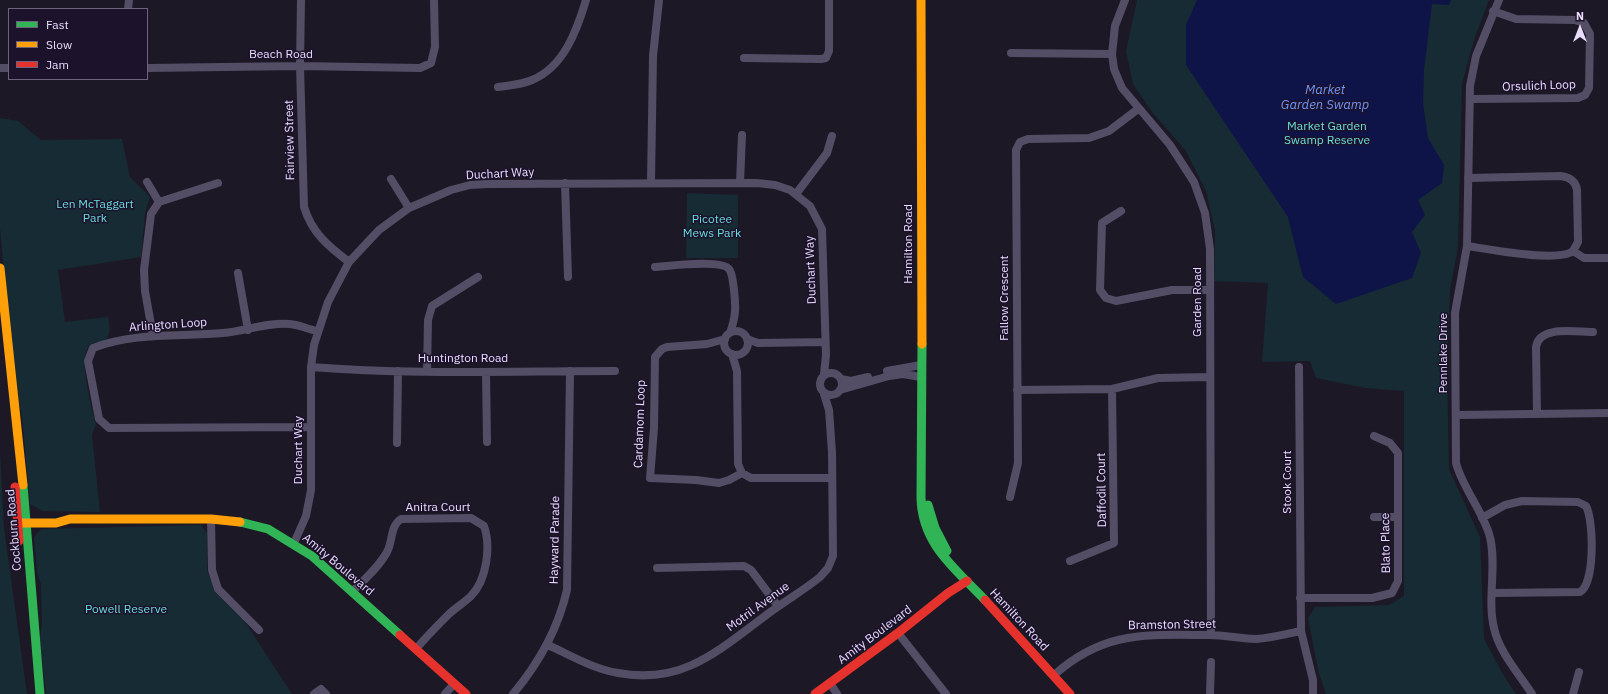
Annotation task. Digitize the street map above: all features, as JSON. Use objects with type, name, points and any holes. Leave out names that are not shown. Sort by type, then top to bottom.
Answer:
[{"type":"main road","name":"Hamilton Road","points":[[921,0],[921,506],[939,551],[1070,694]]},
{"type":"main road","name":"Cockburn Road","points":[[0,268],[22,519],[33,694]]},
{"type":"main road","name":"Cockburn Road","points":[[0,314],[40,694]]},
{"type":"main road","name":"Amity Boulevard","points":[[22,519],[54,516],[70,520],[211,519],[236,521],[268,528],[294,543],[312,556],[466,694]]},
{"type":"main road","name":"Amity Boulevard","points":[[815,694],[898,633],[964,579]]},
{"type":"street","name":"Fairview Street","points":[[301,0],[300,66],[304,207],[311,225],[320,238],[349,262]]},
{"type":"street","name":"Beach Road","points":[[148,68],[300,66],[415,69],[425,66],[433,59],[435,48],[434,0]]},
{"type":"street","points":[[498,87],[531,81],[548,70],[568,44],[578,25],[586,0]]},
{"type":"street","points":[[651,182],[653,56],[659,0]]},
{"type":"street","points":[[744,58],[826,58],[829,51],[828,0]]},
{"type":"street","name":"Garden Road","points":[[1125,0],[1115,26],[1112,54],[1114,69],[1122,88],[1138,109],[1170,145],[1194,182],[1205,213],[1210,249],[1209,377],[1211,635]]},
{"type":"street","name":"Pennlake Drive","points":[[1499,0],[1493,11],[1473,70],[1470,99],[1466,246],[1455,313],[1455,375],[1457,414],[1456,463],[1458,471],[1482,518],[1491,544],[1493,616],[1496,636],[1532,694]]},
{"type":"street","name":"Orsulich Loop","points":[[1470,99],[1578,98],[1585,95],[1589,88],[1590,34],[1584,23],[1575,20],[1516,19],[1493,11]]},
{"type":"street","points":[[1011,53],[1112,54]]},
{"type":"street","name":"Fallow Crescent","points":[[1010,497],[1018,463],[1016,150],[1020,142],[1028,139],[1089,138],[1108,131],[1138,109]]},
{"type":"street","points":[[740,183],[742,135]]},
{"type":"street","points":[[796,194],[827,153],[832,136]]},
{"type":"street","points":[[1466,246],[1525,255],[1565,255],[1573,252],[1578,242],[1577,186],[1572,180],[1561,176],[1468,178]]},
{"type":"street","points":[[391,179],[409,208]]},
{"type":"street","points":[[147,182],[159,202]]},
{"type":"street","name":"Duchart Way","points":[[294,543],[306,516],[311,490],[311,367],[317,331],[328,302],[349,262],[380,230],[409,208],[434,196],[470,185],[651,182],[771,184],[784,188],[796,194],[810,206],[822,229],[826,354],[824,374]]},
{"type":"street","points":[[153,336],[145,291],[144,270],[150,214],[159,202],[218,183]]},
{"type":"street","points":[[565,183],[568,277]]},
{"type":"street","points":[[1121,211],[1102,223],[1100,290],[1106,298],[1116,301],[1172,290],[1210,290]]},
{"type":"street","points":[[1573,252],[1584,258],[1608,258]]},
{"type":"street","points":[[655,267],[714,264],[726,266],[729,269],[732,277],[736,318],[745,336],[745,351],[737,371]]},
{"type":"street","points":[[238,274],[248,330]]},
{"type":"street","points":[[427,371],[428,320],[432,306],[478,277]]},
{"type":"street","points":[[736,318],[728,336],[729,351],[737,371],[738,464],[742,473],[751,478],[832,478]]},
{"type":"street","name":"Arlington Loop","points":[[311,427],[109,428],[99,419],[88,361],[93,348],[103,344],[153,336],[204,335],[248,330],[277,324],[291,324],[317,331]]},
{"type":"street","points":[[728,336],[736,331],[758,343],[825,342]]},
{"type":"street","points":[[1537,414],[1536,347],[1539,338],[1552,332],[1593,332]]},
{"type":"street","name":"Cardamom Loop","points":[[728,336],[707,344],[667,347],[662,349],[655,357],[654,428],[650,478],[696,480],[719,483],[729,480],[742,473]]},
{"type":"street","points":[[729,351],[736,355],[758,343]]},
{"type":"street","name":"Cardamom Loop","points":[[707,344],[729,351]]},
{"type":"street","name":"Duchart Way","points":[[826,354],[834,373]]},
{"type":"street","points":[[921,365],[894,369],[861,379],[841,379],[834,373],[824,374],[819,384],[824,394],[830,395],[889,376],[903,374],[921,377]]},
{"type":"street","name":"Huntington Road","points":[[311,367],[398,371],[615,371]]},
{"type":"street","name":"Stook Court","points":[[1299,367],[1301,632],[1313,680],[1313,694]]},
{"type":"street","points":[[397,443],[398,371]]},
{"type":"street","name":"Hayward Parade","points":[[513,694],[548,645],[564,604],[567,590],[570,371]]},
{"type":"street","points":[[486,372],[487,442]]},
{"type":"street","points":[[1017,390],[1112,389],[1158,378],[1209,377]]},
{"type":"street","points":[[838,392],[841,379]]},
{"type":"street","name":"Daffodil Court","points":[[1070,561],[1114,542],[1112,389]]},
{"type":"street","name":"Motril Avenue","points":[[829,410],[838,392]]},
{"type":"street","name":"Motril Avenue","points":[[548,645],[590,664],[618,673],[645,675],[685,669],[706,659],[820,577],[831,562],[832,478],[829,410],[824,394]]},
{"type":"street","points":[[1457,414],[1608,413]]},
{"type":"street","name":"Blato Place","points":[[1300,598],[1372,598],[1392,594],[1398,581],[1398,453],[1390,443],[1374,436]]},
{"type":"street","points":[[1482,518],[1505,505],[1522,501],[1578,502],[1586,506],[1590,516],[1591,562],[1588,581],[1584,590],[1580,592],[1493,593]]},
{"type":"street","points":[[1374,517],[1397,517]]},
{"type":"street","name":"Anitra Court","points":[[352,592],[381,562],[389,547],[395,524],[401,519],[471,518],[480,522],[485,530],[486,559],[484,574],[480,582],[473,594],[449,614],[416,649]]},
{"type":"street","points":[[211,519],[212,570],[218,589],[259,630]]},
{"type":"street","points":[[657,568],[744,566],[751,570],[778,606]]},
{"type":"street","name":"Bramston Street","points":[[1054,675],[1087,650],[1114,640],[1130,637],[1211,635],[1256,639],[1301,632]]},
{"type":"street","points":[[898,633],[946,694]]},
{"type":"street","points":[[1210,694],[1211,662]]},
{"type":"street","points":[[1573,694],[1579,672]]},
{"type":"street","points":[[830,683],[837,694]]},
{"type":"street","points":[[445,694],[454,684]]},
{"type":"street","points":[[314,694],[321,689],[326,694]]},
{"type":"green space","name":"Market Garden Swamp Reserve","points":[[1137,0],[1489,0],[1474,40],[1462,84],[1458,247],[1450,290],[1447,370],[1449,469],[1480,537],[1484,639],[1504,676],[1516,694],[1326,694],[1318,670],[1308,618],[1315,607],[1389,605],[1404,596],[1404,391],[1365,388],[1316,378],[1310,361],[1262,362],[1268,283],[1214,281],[1215,231],[1206,191],[1186,151],[1152,112],[1133,84],[1126,51]]},
{"type":"green space","name":"Len McTaggart Park","points":[[0,118],[18,121],[41,140],[122,139],[130,177],[150,197],[145,214],[141,257],[58,270],[65,322],[108,317],[110,330],[106,341],[91,344],[87,350],[85,359],[86,382],[96,425],[92,435],[100,512],[42,511],[30,504],[22,416],[14,380],[0,228]]},
{"type":"green space","name":"Picotee Mews Park","points":[[687,193],[738,195],[738,258],[686,258]]},
{"type":"green space","points":[[0,449],[4,528],[27,694],[0,694]]},
{"type":"green space","name":"Powell Reserve","points":[[201,525],[207,533],[207,570],[215,592],[243,619],[292,694],[46,694],[40,638],[42,624],[41,585],[37,572],[34,537],[41,529]]},
{"type":"water","name":"Market Garden Swamp","points":[[1197,0],[1451,0],[1449,5],[1432,4],[1424,70],[1423,103],[1428,138],[1444,165],[1442,183],[1418,200],[1425,215],[1412,232],[1421,253],[1412,278],[1336,304],[1303,277],[1288,217],[1186,65],[1186,25]]},
{"type":"traffic: fast","points":[[922,344],[921,498],[923,515],[927,529],[942,555],[985,600]]},
{"type":"traffic: fast","points":[[23,485],[40,694]]},
{"type":"traffic: fast","points":[[928,505],[935,528],[947,551]]},
{"type":"traffic: fast","points":[[240,522],[268,529],[312,556],[400,635]]},
{"type":"traffic: slow","points":[[921,0],[922,344]]},
{"type":"traffic: slow","points":[[0,268],[23,485]]},
{"type":"traffic: slow","points":[[19,523],[56,523],[70,519],[211,519],[240,522]]},
{"type":"traffic: jam","points":[[15,487],[19,541]]},
{"type":"traffic: jam","points":[[815,694],[898,633],[948,593],[967,581]]},
{"type":"traffic: jam","points":[[985,600],[1070,694]]},
{"type":"traffic: jam","points":[[400,635],[466,694]]}]
